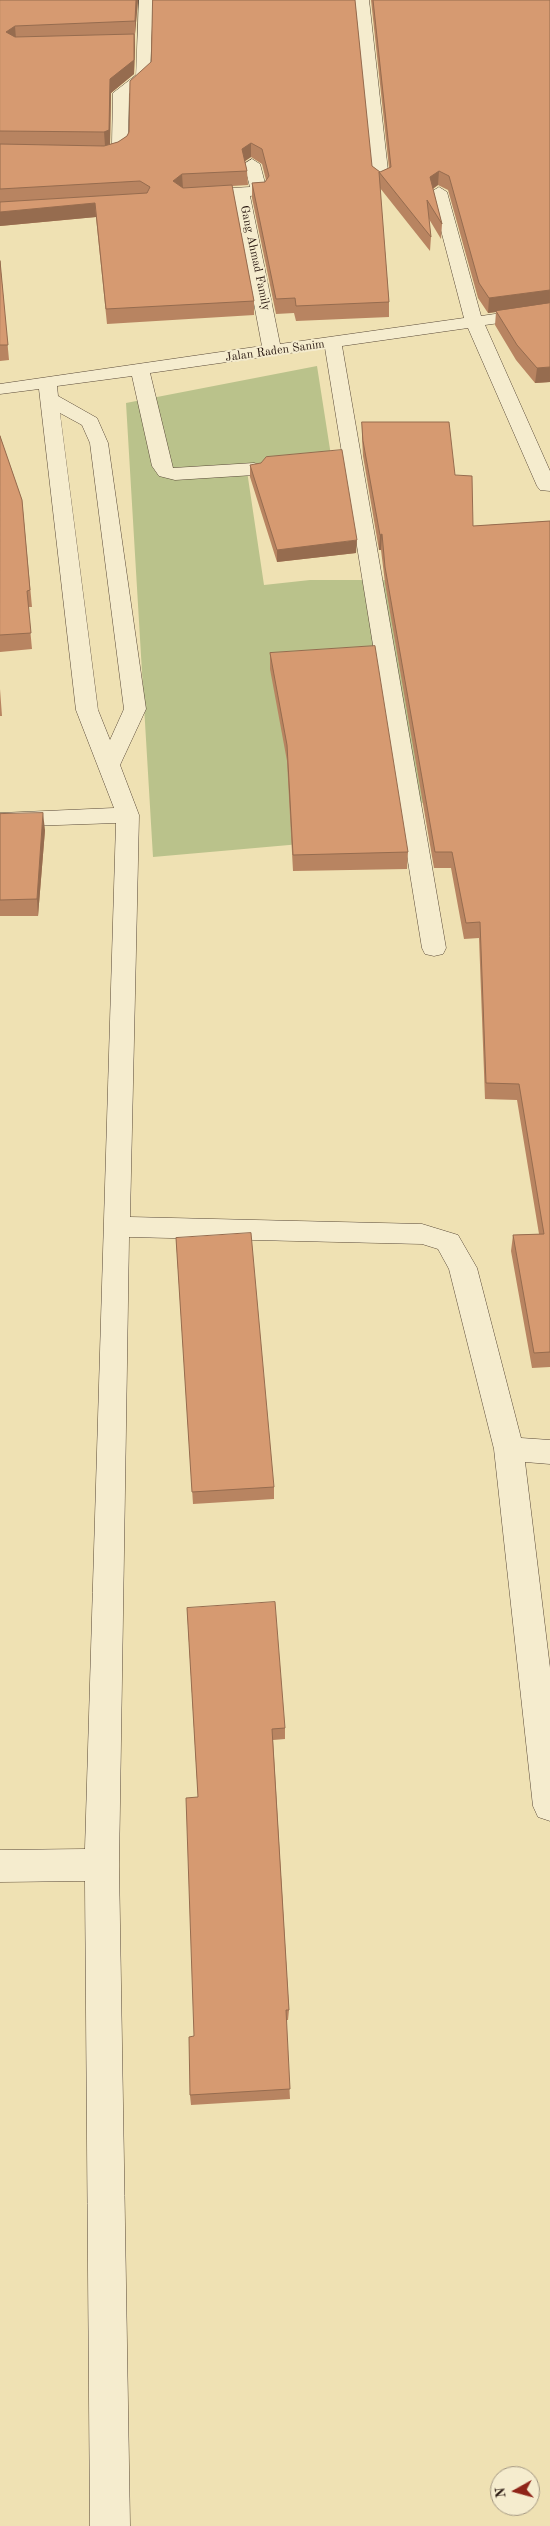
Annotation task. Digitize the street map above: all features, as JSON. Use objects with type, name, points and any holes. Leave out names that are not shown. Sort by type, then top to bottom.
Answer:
[{"type":"street","points":[[76,153],[105,153],[115,151],[120,146],[121,93],[143,76],[146,0]]},
{"type":"street","points":[[362,0],[381,180]]},
{"type":"street","points":[[125,41],[145,40]]},
{"type":"street","points":[[241,192],[259,191],[252,164]]},
{"type":"street","name":"Gang Ahmad Family","points":[[183,195],[241,192],[247,213],[272,351]]},
{"type":"street","points":[[439,192],[474,321],[547,486]]},
{"type":"street","name":"Jalan Raden Sanim","points":[[0,389],[48,390],[140,369],[550,311]]},
{"type":"street","points":[[333,343],[434,948]]},
{"type":"street","points":[[140,369],[162,466],[166,472],[175,474],[254,469]]},
{"type":"street","points":[[48,390],[87,710],[128,815],[116,1227],[102,1865],[110,2526]]},
{"type":"street","points":[[48,390],[90,422],[99,443],[135,709],[108,766]]},
{"type":"street","points":[[0,820],[128,815]]},
{"type":"street","points":[[116,1227],[422,1234],[448,1242],[463,1268],[509,1449],[550,1806]]},
{"type":"street","points":[[509,1449],[550,1452]]},
{"type":"street","points":[[0,1866],[102,1865]]},
{"type":"green space","points":[[317,366],[332,462],[247,471],[264,585],[310,580],[489,580],[483,798],[407,804],[414,834],[153,857],[126,403]]},
{"type":"building","points":[[0,0],[136,0],[135,21],[15,26],[6,32],[15,37],[134,34],[134,60],[110,79],[109,130],[104,132],[0,131]]},
{"type":"building","points":[[153,0],[355,0],[372,166],[380,172],[391,167],[373,0],[550,0],[550,290],[489,298],[479,283],[449,176],[439,171],[430,177],[442,224],[427,200],[431,237],[379,172],[389,302],[296,306],[295,298],[276,299],[252,183],[265,182],[269,176],[262,149],[251,143],[242,149],[247,171],[182,174],[173,181],[183,188],[232,185],[254,301],[106,309],[95,203],[0,212],[0,202],[147,193],[150,187],[140,181],[0,189],[0,144],[104,146],[118,142],[127,136],[129,132],[130,81],[151,62]]},
{"type":"building","points":[[0,261],[8,345],[0,345]]},
{"type":"building","points":[[550,303],[550,367],[537,368],[517,345],[496,311]]},
{"type":"building","points":[[362,422],[449,422],[455,475],[472,476],[473,526],[550,521],[550,1352],[534,1353],[513,1235],[544,1234],[519,1084],[486,1083],[480,922],[466,923],[452,852],[435,852],[385,567],[382,534],[380,535],[363,441]]},
{"type":"building","points":[[0,436],[22,500],[30,590],[27,591],[31,633],[0,635]]},
{"type":"building","points":[[342,450],[357,540],[277,550],[250,465],[261,463],[266,457]]},
{"type":"building","points":[[375,646],[408,852],[293,855],[287,745],[270,653]]},
{"type":"building","points":[[43,813],[37,899],[0,900],[0,814]]},
{"type":"building","points":[[251,1233],[274,1487],[192,1492],[176,1238]]},
{"type":"building","points":[[275,1602],[285,1728],[272,1729],[289,2010],[286,2010],[290,2089],[190,2095],[189,2037],[194,2036],[186,1798],[198,1797],[187,1608]]}]
